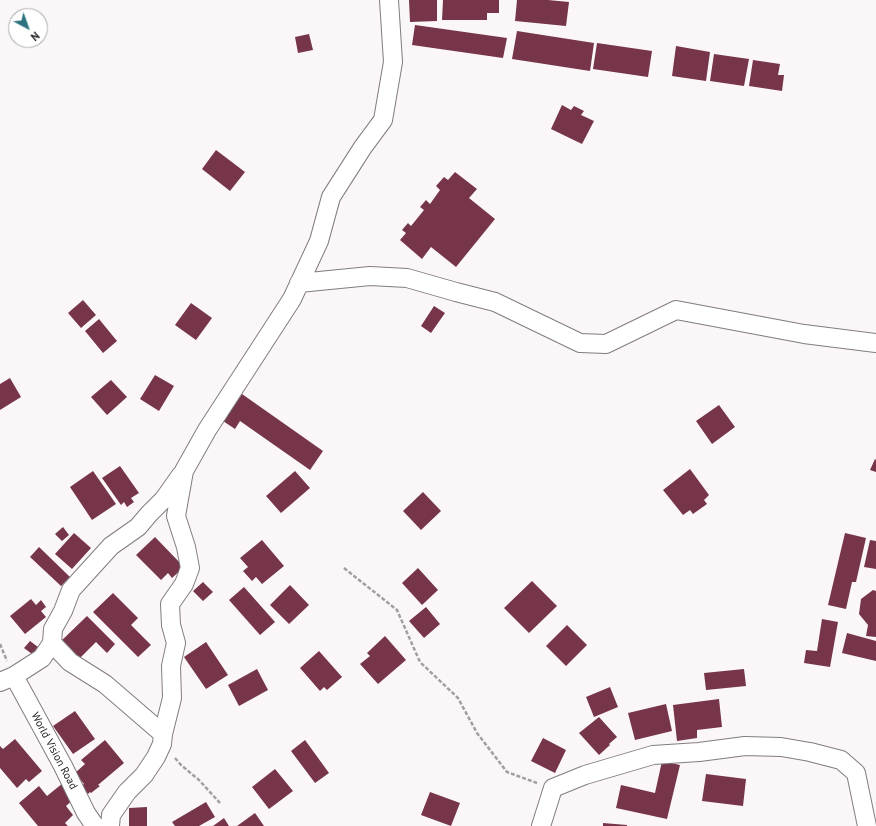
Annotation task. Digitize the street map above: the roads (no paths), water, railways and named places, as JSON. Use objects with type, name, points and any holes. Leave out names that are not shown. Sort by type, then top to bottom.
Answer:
[{"type":"street","points":[[7,679],[42,658],[52,643],[53,628],[63,611],[71,590],[111,546],[138,526],[164,499],[184,471],[207,430],[292,299],[320,241],[331,197],[363,147],[383,120],[393,62],[390,0]]},
{"type":"street","points":[[299,283],[370,276],[407,278],[495,302],[580,343],[606,344],[676,310],[804,334],[876,343]]},
{"type":"street","points":[[110,826],[111,815],[127,792],[144,775],[156,756],[163,739],[172,698],[171,666],[176,643],[171,625],[170,604],[184,584],[190,568],[186,547],[176,516],[184,471]]},
{"type":"street","points":[[52,643],[70,662],[105,684],[163,739]]},
{"type":"street","name":"World Vision Road","points":[[7,679],[63,766],[86,813],[95,826]]},
{"type":"street","points":[[541,826],[553,788],[585,775],[653,755],[699,752],[745,746],[781,747],[810,752],[840,760],[856,773],[867,826]]}]
